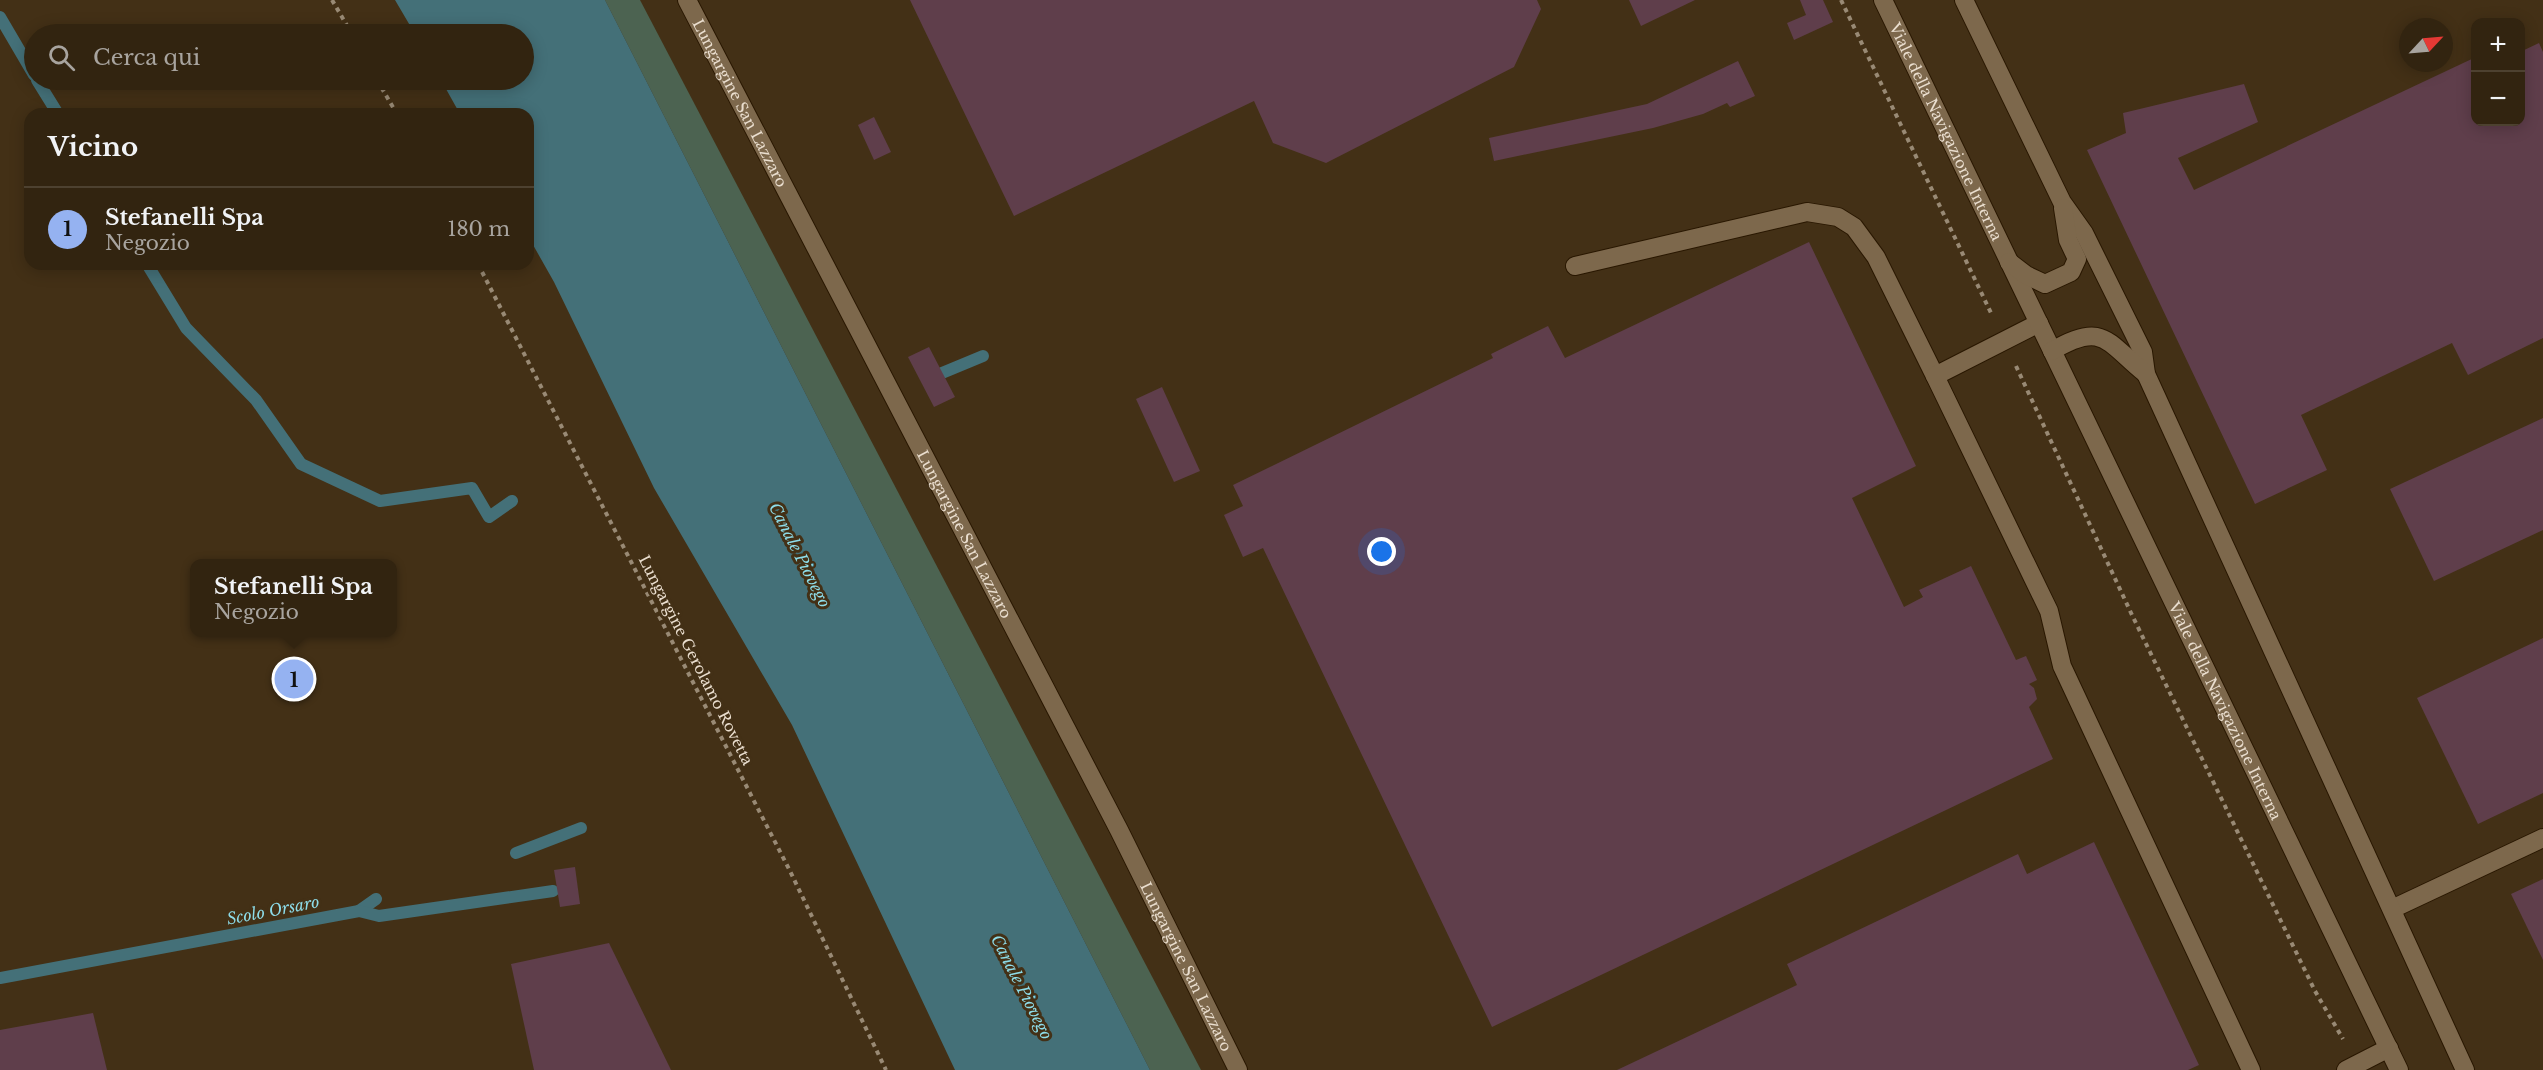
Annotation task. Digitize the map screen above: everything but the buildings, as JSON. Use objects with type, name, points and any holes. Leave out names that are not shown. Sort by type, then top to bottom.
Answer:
[{"type":"street","name":"Lungargine San Lazzaro","points":[[687,0],[1113,819],[1238,1070]]},
{"type":"street","name":"Viale della Navigazione Interna","points":[[1883,0],[2399,1070]]},
{"type":"street","name":"Viale della Navigazione Interna","points":[[1964,0],[2062,202],[2084,233],[2143,352],[2146,374],[2465,1070]]},
{"type":"street","name":"Viale della Navigazione Interna","points":[[2008,261],[2026,275],[2045,284],[2071,272],[2076,259],[2068,240],[2062,202]]},
{"type":"street","points":[[1575,266],[1807,212],[1838,217],[1854,227],[1876,256],[2049,611],[2062,666],[2251,1070]]},
{"type":"street","points":[[1935,376],[2039,323]]},
{"type":"street","name":"Viale della Navigazione Interna","points":[[2052,351],[2070,340],[2089,334],[2111,341],[2146,374]]},
{"type":"street","points":[[2392,909],[2543,838]]},
{"type":"street","points":[[2351,1067],[2389,1048]]},
{"type":"path","points":[[332,0],[346,24]]},
{"type":"path","points":[[1841,0],[2132,615],[2351,1067]]},
{"type":"path","points":[[383,90],[393,108]]},
{"type":"path","name":"Lungargine Gerolamo Rovetta","points":[[481,270],[789,869],[886,1070]]},
{"type":"green space","points":[[605,0],[640,0],[1201,1070],[1150,1070]]},
{"type":"water","name":"Canale Piovego","points":[[395,0],[605,0],[1150,1070],[955,1070],[792,725],[654,488],[554,282],[534,247],[534,108],[457,108],[447,90],[534,90],[534,24],[409,24]]},
{"type":"waterway","points":[[0,17],[24,58]]},
{"type":"waterway","points":[[43,90],[54,108]]},
{"type":"waterway","points":[[151,270],[186,328],[256,400],[301,464],[380,501],[472,488],[489,517],[512,501]]},
{"type":"waterway","points":[[942,373],[983,356]]},
{"type":"waterway","points":[[516,853],[581,828]]},
{"type":"waterway","name":"Scolo Orsaro","points":[[0,978],[359,911],[379,916],[553,891]]},
{"type":"waterway","points":[[359,911],[376,899]]},
{"type":"place","name":"Stefanelli Spa","points":[[294,679]]}]
